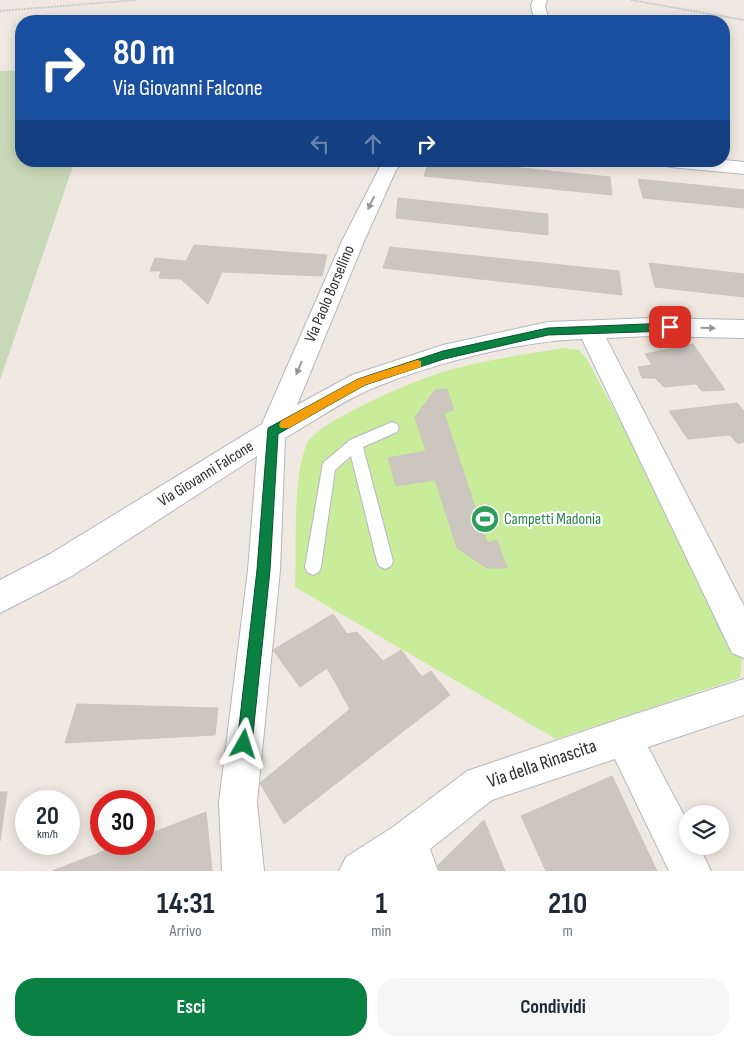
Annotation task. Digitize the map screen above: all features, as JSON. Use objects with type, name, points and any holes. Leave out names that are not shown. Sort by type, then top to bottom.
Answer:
[{"type":"street","points":[[540,0],[538,6],[540,15]]},
{"type":"street","name":"Via Paolo Borsellino","points":[[243,871],[238,802],[264,570],[272,432],[354,239],[388,167]]},
{"type":"street","points":[[730,167],[744,168]]},
{"type":"street","name":"Via Giovanni Falcone","points":[[0,597],[61,565],[272,432],[362,382],[443,355],[548,331],[651,326],[744,329]]},
{"type":"street","points":[[589,329],[744,641]]},
{"type":"street","name":"Via della Rinascita","points":[[360,871],[412,856],[481,785],[744,696]]},
{"type":"street","points":[[623,736],[690,871]]},
{"type":"lane","points":[[313,567],[328,467],[355,444],[392,428]]},
{"type":"lane","points":[[355,444],[385,561]]},
{"type":"path","points":[[0,11],[136,0]]},
{"type":"path","points":[[631,0],[716,15]]},
{"type":"path","points":[[730,18],[744,20]]},
{"type":"green space","points":[[15,70],[15,167],[73,167],[0,380],[0,71]]},
{"type":"green space","name":"Campetti Madonia","points":[[565,348],[579,350],[587,359],[743,652],[740,678],[556,739],[295,587],[296,514],[299,475],[307,444],[329,424],[393,391],[433,375],[490,360]]},
{"type":"building","points":[[427,167],[511,167],[610,177],[612,195],[424,176]]},
{"type":"building","points":[[638,179],[744,190],[744,208],[643,198]]},
{"type":"building","points":[[398,198],[548,214],[548,235],[396,218]]},
{"type":"building","points":[[194,245],[327,255],[322,276],[222,272],[208,304],[181,279],[159,278],[161,271],[150,271],[155,258],[186,261]]},
{"type":"building","points":[[390,247],[619,271],[622,295],[383,268]]},
{"type":"building","points":[[649,263],[744,274],[744,297],[655,287]]},
{"type":"building","points":[[693,344],[725,390],[702,391],[696,384],[664,387],[655,378],[642,378],[638,367],[652,365],[645,354]]},
{"type":"building","points":[[447,389],[454,410],[444,413],[487,543],[497,540],[507,568],[487,568],[457,548],[435,480],[396,486],[388,458],[426,451],[415,417],[435,390]]},
{"type":"building","points":[[737,403],[744,411],[744,442],[738,444],[730,435],[688,439],[669,411]]},
{"type":"building","points":[[333,614],[347,634],[357,632],[383,661],[401,650],[422,677],[431,671],[450,695],[284,824],[260,783],[350,709],[327,668],[300,687],[273,650]]},
{"type":"building","points":[[77,704],[218,708],[215,735],[65,743]]},
{"type":"building","points":[[612,776],[657,871],[546,871],[521,816]]},
{"type":"building","points":[[0,792],[7,792],[0,841]]},
{"type":"building","points":[[206,812],[212,871],[52,871],[93,855],[155,855],[155,832]]},
{"type":"building","points":[[484,820],[505,871],[440,871],[438,865]]},
{"type":"slow traffic","points":[[285,425],[362,382],[417,364]]},
{"type":"place","name":"Campetti Madonia","points":[[485,519]]},
{"type":"route","points":[[244,744],[264,570],[272,432],[362,382],[443,355],[548,331],[651,326],[670,327]]}]
